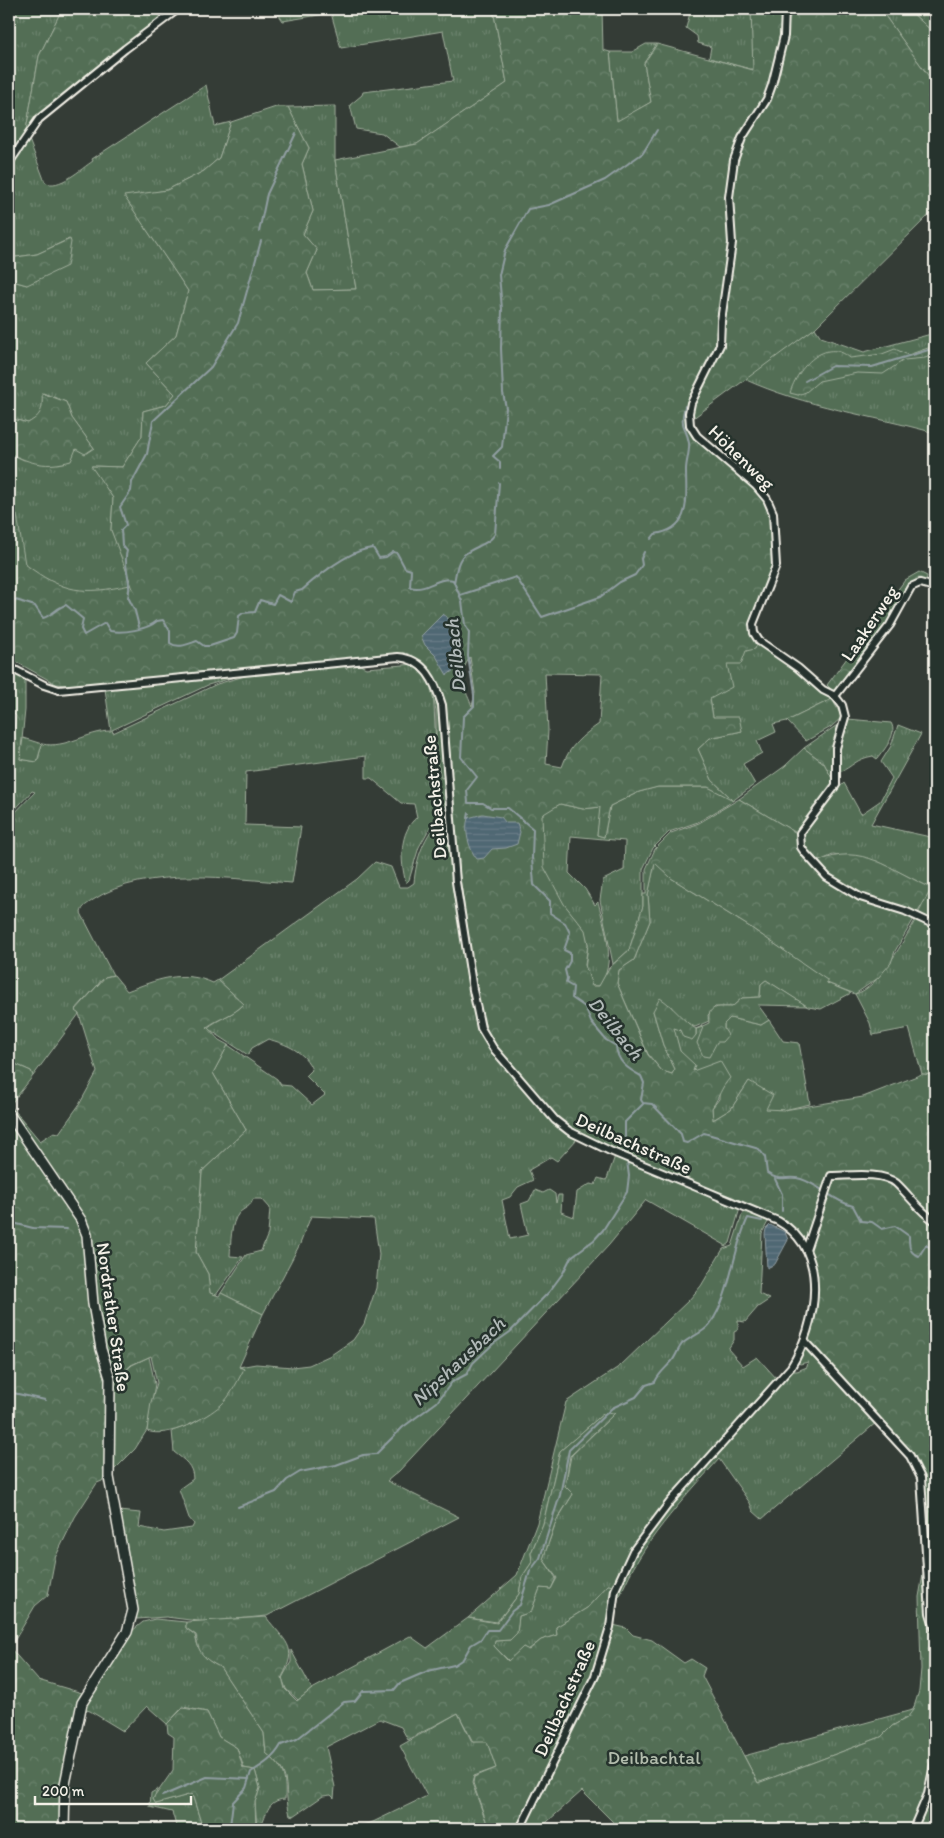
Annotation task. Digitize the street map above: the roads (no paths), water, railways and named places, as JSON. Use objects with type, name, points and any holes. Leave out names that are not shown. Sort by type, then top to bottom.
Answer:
[{"type":"main road","name":"Nordrather Straße","points":[[9,1114],[81,1220],[87,1235],[93,1304],[101,1349],[110,1378],[109,1477],[133,1610],[127,1632],[82,1703],[65,1784],[64,1829]]},
{"type":"street","points":[[9,163],[39,119],[178,9]]},
{"type":"street","name":"Höhenweg","points":[[785,9],[784,36],[772,85],[767,99],[742,138],[734,160],[729,198],[732,243],[721,321],[720,345],[691,403],[690,424],[697,436],[756,486],[767,499],[773,513],[776,566],[753,624],[756,637],[798,668],[823,690],[836,696]]},
{"type":"street","name":"Laakerweg","points":[[836,696],[890,625],[911,587],[920,583],[935,587]]},
{"type":"street","name":"Deilbachstraße","points":[[9,666],[44,686],[59,690],[398,657],[414,660],[428,673],[438,689],[442,706],[456,882],[481,1028],[493,1048],[555,1120],[568,1132],[778,1221],[799,1237],[806,1250],[813,1270],[815,1294],[804,1341],[791,1367],[670,1502],[629,1558],[615,1590],[610,1627],[596,1676],[520,1829]]},
{"type":"street","points":[[836,696],[842,705],[845,717],[836,748],[836,784],[800,833],[801,847],[828,877],[860,897],[905,911],[935,925]]},
{"type":"street","points":[[806,1250],[831,1176],[880,1177],[895,1182],[924,1215],[935,1221]]},
{"type":"street","points":[[804,1341],[910,1456],[917,1466],[923,1496],[930,1613],[935,1629]]},
{"type":"street","points":[[913,1829],[928,1794],[935,1760]]},
{"type":"water","points":[[443,614],[447,617],[457,668],[447,675],[436,656],[425,645],[421,636]]},
{"type":"water","points":[[483,814],[501,817],[506,823],[517,823],[520,832],[517,844],[506,848],[492,849],[484,858],[477,859],[468,840],[467,823],[468,818]]},
{"type":"water","points":[[770,1225],[785,1232],[788,1240],[775,1264],[767,1268],[765,1234],[766,1229]]},
{"type":"waterway","points":[[500,469],[500,462],[493,456],[502,447],[506,408],[503,393],[502,309],[499,275],[505,250],[528,209],[549,205],[605,180],[643,153],[657,130]]},
{"type":"waterway","points":[[259,232],[267,194],[296,133]]},
{"type":"waterway","points":[[139,627],[135,611],[128,597],[127,551],[122,545],[121,530],[126,525],[120,507],[131,491],[132,482],[147,454],[153,421],[211,367],[238,323],[261,241]]},
{"type":"waterway","points":[[805,381],[832,366],[872,367],[935,348]]},
{"type":"waterway","points":[[651,539],[655,534],[667,531],[675,526],[681,519],[684,511],[689,446],[683,423],[685,406]]},
{"type":"waterway","points":[[454,583],[457,567],[462,557],[469,551],[489,541],[495,534],[499,483]]},
{"type":"waterway","name":"Deilbach","points":[[9,598],[35,606],[43,618],[66,605],[83,619],[81,629],[84,635],[105,623],[110,631],[121,632],[141,629],[163,620],[170,631],[170,643],[173,645],[183,645],[197,641],[204,646],[210,646],[234,638],[237,633],[239,616],[243,613],[255,612],[260,600],[273,604],[278,595],[291,602],[295,592],[302,590],[345,558],[364,550],[373,548],[379,558],[386,557],[393,552],[397,553],[405,568],[411,570],[410,587],[416,588],[442,580],[453,580],[462,601],[465,625],[469,632],[468,656],[474,695],[474,706],[463,717],[461,757],[477,777],[467,790],[468,803],[483,803],[491,808],[508,808],[533,829],[532,858],[534,885],[550,901],[550,913],[565,923],[570,933],[564,950],[570,953],[570,961],[565,970],[566,983],[573,987],[572,998],[585,1007],[591,1022],[606,1040],[616,1046],[621,1061],[641,1076],[644,1083],[641,1100],[643,1103],[652,1104],[681,1134],[683,1142],[687,1143],[704,1133],[759,1149],[765,1157],[767,1173],[772,1176],[776,1178],[801,1179],[814,1185],[840,1201],[853,1206],[861,1221],[872,1222],[882,1229],[895,1226],[909,1236],[910,1249],[916,1255],[919,1256],[926,1245],[935,1251]]},
{"type":"waterway","points":[[460,595],[516,577],[542,617],[600,597],[620,582],[635,575],[642,565],[641,559],[644,552]]},
{"type":"waterway","name":"Deilbach","points":[[468,818],[469,813]]},
{"type":"waterway","points":[[625,1155],[625,1122],[643,1104]]},
{"type":"waterway","name":"Nipshausbach","points":[[238,1507],[276,1492],[287,1480],[300,1472],[336,1465],[363,1455],[376,1454],[403,1427],[437,1402],[452,1382],[467,1374],[473,1363],[493,1344],[510,1332],[549,1292],[563,1273],[571,1257],[594,1240],[603,1230],[627,1192],[629,1176],[627,1161]]},
{"type":"waterway","points":[[775,1179],[782,1194],[782,1211]]},
{"type":"waterway","points":[[232,1829],[230,1826],[233,1802],[246,1788],[251,1772],[272,1757],[281,1745],[297,1739],[344,1702],[355,1701],[363,1691],[394,1690],[400,1683],[428,1671],[454,1665],[463,1659],[471,1645],[481,1639],[487,1630],[498,1630],[512,1611],[520,1605],[530,1571],[540,1558],[560,1495],[569,1450],[612,1408],[636,1397],[646,1385],[655,1382],[682,1344],[710,1324],[723,1299],[738,1244],[748,1218],[762,1221]]},
{"type":"waterway","points":[[9,1222],[33,1228],[67,1229]]},
{"type":"waterway","points":[[9,1392],[45,1400]]},
{"type":"waterway","points":[[162,1796],[207,1777],[249,1779]]},
{"type":"park label","name":"Deilbachtal","points":[[654,1757]]}]
